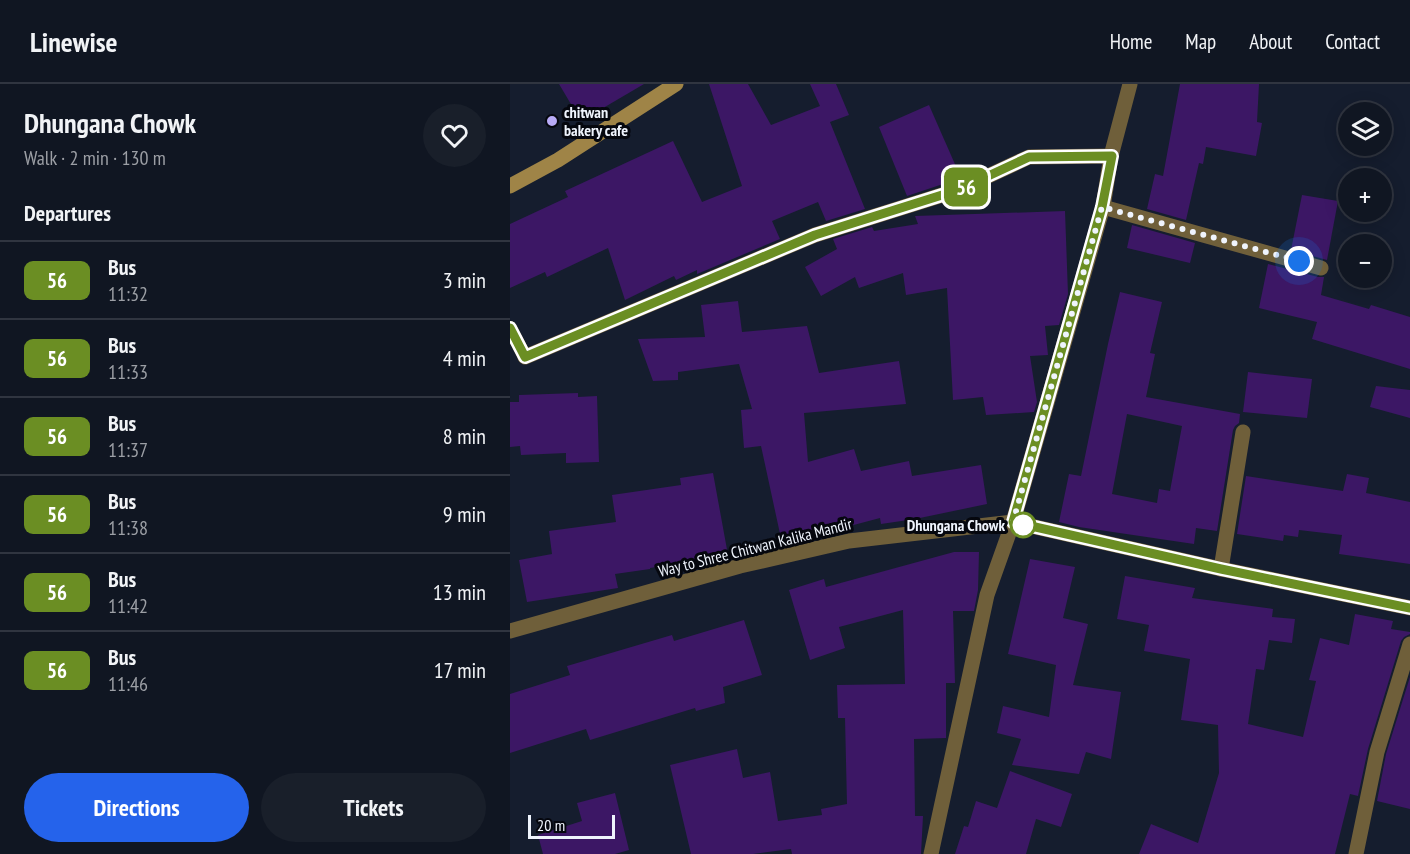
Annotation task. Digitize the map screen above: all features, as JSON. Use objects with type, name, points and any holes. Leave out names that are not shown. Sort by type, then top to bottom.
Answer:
[{"type":"street","points":[[510,186],[558,160],[676,84]]},
{"type":"street","points":[[931,854],[987,595],[1013,522],[1102,207],[1130,84]]},
{"type":"street","points":[[525,357],[815,235],[958,190],[1029,157],[1112,156]]},
{"type":"street","points":[[1102,207],[1320,268]]},
{"type":"street","points":[[1221,569],[1243,432]]},
{"type":"street","name":"Way to Shree Chitwan Kalika Mandir","points":[[510,631],[740,566],[849,541],[1013,522],[1221,569],[1410,608]]},
{"type":"street","points":[[1356,854],[1377,753],[1410,644]]},
{"type":"lane","points":[[510,328],[525,357]]},
{"type":"building","points":[[559,84],[644,84],[581,121]]},
{"type":"building","points":[[709,84],[748,84],[771,125],[820,106],[810,84],[836,84],[849,115],[830,122],[865,209],[826,221],[818,202],[772,221],[780,239],[697,274],[697,270],[676,280],[674,276],[625,300],[608,248],[547,277],[545,272],[510,288],[510,224],[568,197],[565,191],[673,141],[702,202],[742,186]]},
{"type":"building","points":[[1180,84],[1259,84],[1257,122],[1262,123],[1256,156],[1206,147],[1203,164],[1199,163],[1186,220],[1147,209],[1155,174],[1163,176]]},
{"type":"building","points":[[929,105],[961,178],[907,196],[879,127]]},
{"type":"building","points":[[1302,195],[1338,201],[1327,260],[1291,250]]},
{"type":"building","points":[[1065,211],[1068,294],[1059,325],[1045,326],[1048,355],[1030,356],[1037,402],[1034,412],[986,415],[983,397],[953,400],[947,288],[906,295],[903,273],[859,288],[855,277],[821,296],[805,267],[837,249],[833,239],[872,227],[874,231],[918,224],[915,216]]},
{"type":"building","points":[[1132,225],[1195,243],[1190,263],[1127,248]]},
{"type":"building","points":[[1268,264],[1324,277],[1321,295],[1369,309],[1371,305],[1410,317],[1410,369],[1312,339],[1317,322],[1259,308]]},
{"type":"building","points":[[1120,292],[1162,302],[1150,353],[1155,354],[1146,397],[1240,414],[1239,423],[1233,430],[1217,531],[1196,528],[1194,544],[1059,522],[1069,474],[1081,476]],"holes":[[[1127,414],[1182,426],[1170,491],[1159,489],[1157,503],[1112,494]]]},
{"type":"building","points":[[738,301],[742,332],[807,326],[819,373],[899,361],[906,404],[804,413],[808,462],[854,449],[861,471],[909,461],[912,476],[981,465],[987,504],[881,524],[880,518],[782,543],[761,446],[744,448],[741,410],[752,409],[739,364],[678,372],[678,380],[653,381],[638,339],[705,337],[701,305]]},
{"type":"building","points":[[1248,372],[1312,379],[1307,418],[1243,412]]},
{"type":"building","points":[[1376,386],[1410,390],[1410,418],[1370,407]]},
{"type":"building","points":[[578,393],[578,397],[597,396],[599,462],[566,463],[566,453],[521,455],[520,446],[510,447],[510,402],[519,402],[519,395]]},
{"type":"building","points":[[713,473],[728,555],[615,574],[618,588],[527,602],[519,560],[552,554],[549,531],[616,522],[612,495],[681,485],[680,478]]},
{"type":"building","points":[[1347,474],[1369,478],[1366,493],[1410,502],[1410,564],[1339,554],[1342,535],[1299,530],[1298,537],[1284,535],[1283,541],[1237,534],[1246,476],[1343,491]]},
{"type":"building","points":[[954,552],[979,552],[978,590],[974,611],[953,611],[955,683],[946,683],[946,738],[914,739],[915,816],[923,816],[921,854],[792,854],[791,849],[753,854],[691,854],[670,765],[737,749],[743,778],[770,772],[778,821],[822,815],[821,809],[847,804],[845,718],[838,718],[837,685],[905,684],[903,610],[839,627],[845,648],[810,660],[789,590],[824,579],[826,587]]},
{"type":"building","points":[[1030,559],[1075,567],[1063,618],[1088,624],[1073,685],[1121,692],[1111,759],[1086,752],[1079,774],[1012,765],[1021,739],[997,733],[1003,706],[1049,717],[1056,665],[1008,654]]},
{"type":"building","points":[[1125,576],[1195,588],[1192,598],[1273,609],[1272,617],[1295,619],[1292,643],[1269,640],[1264,670],[1256,669],[1248,724],[1303,737],[1316,681],[1309,680],[1320,638],[1349,645],[1355,614],[1393,621],[1391,629],[1410,632],[1401,641],[1368,749],[1358,796],[1350,794],[1335,854],[1139,854],[1151,824],[1198,843],[1219,773],[1218,725],[1181,720],[1190,659],[1144,651],[1149,625],[1117,619]]},
{"type":"building","points":[[744,620],[762,675],[723,687],[725,703],[696,711],[695,708],[590,740],[586,729],[510,753],[510,694],[570,675],[567,666],[672,635],[674,641]]},
{"type":"building","points":[[1410,677],[1410,809],[1377,801],[1386,754]]},
{"type":"building","points":[[1010,771],[1072,794],[1061,827],[1036,819],[1026,854],[955,854],[964,826],[968,827],[976,801],[997,808]]},
{"type":"building","points":[[615,793],[629,850],[615,854],[543,854],[538,835],[582,821],[577,803]]},
{"type":"bus line","name":"56","points":[[510,328],[525,357],[815,235],[958,190],[1029,157],[1112,156],[1102,207],[1013,522],[1221,569],[1410,608]]},
{"type":"place","name":"chitwan bakery cafe","points":[[552,121]]},
{"type":"place","name":"Dhungana Chowk","points":[[1023,525]]},
{"type":"route","points":[[1023,525],[1013,522],[1102,207],[1299,261]]}]
